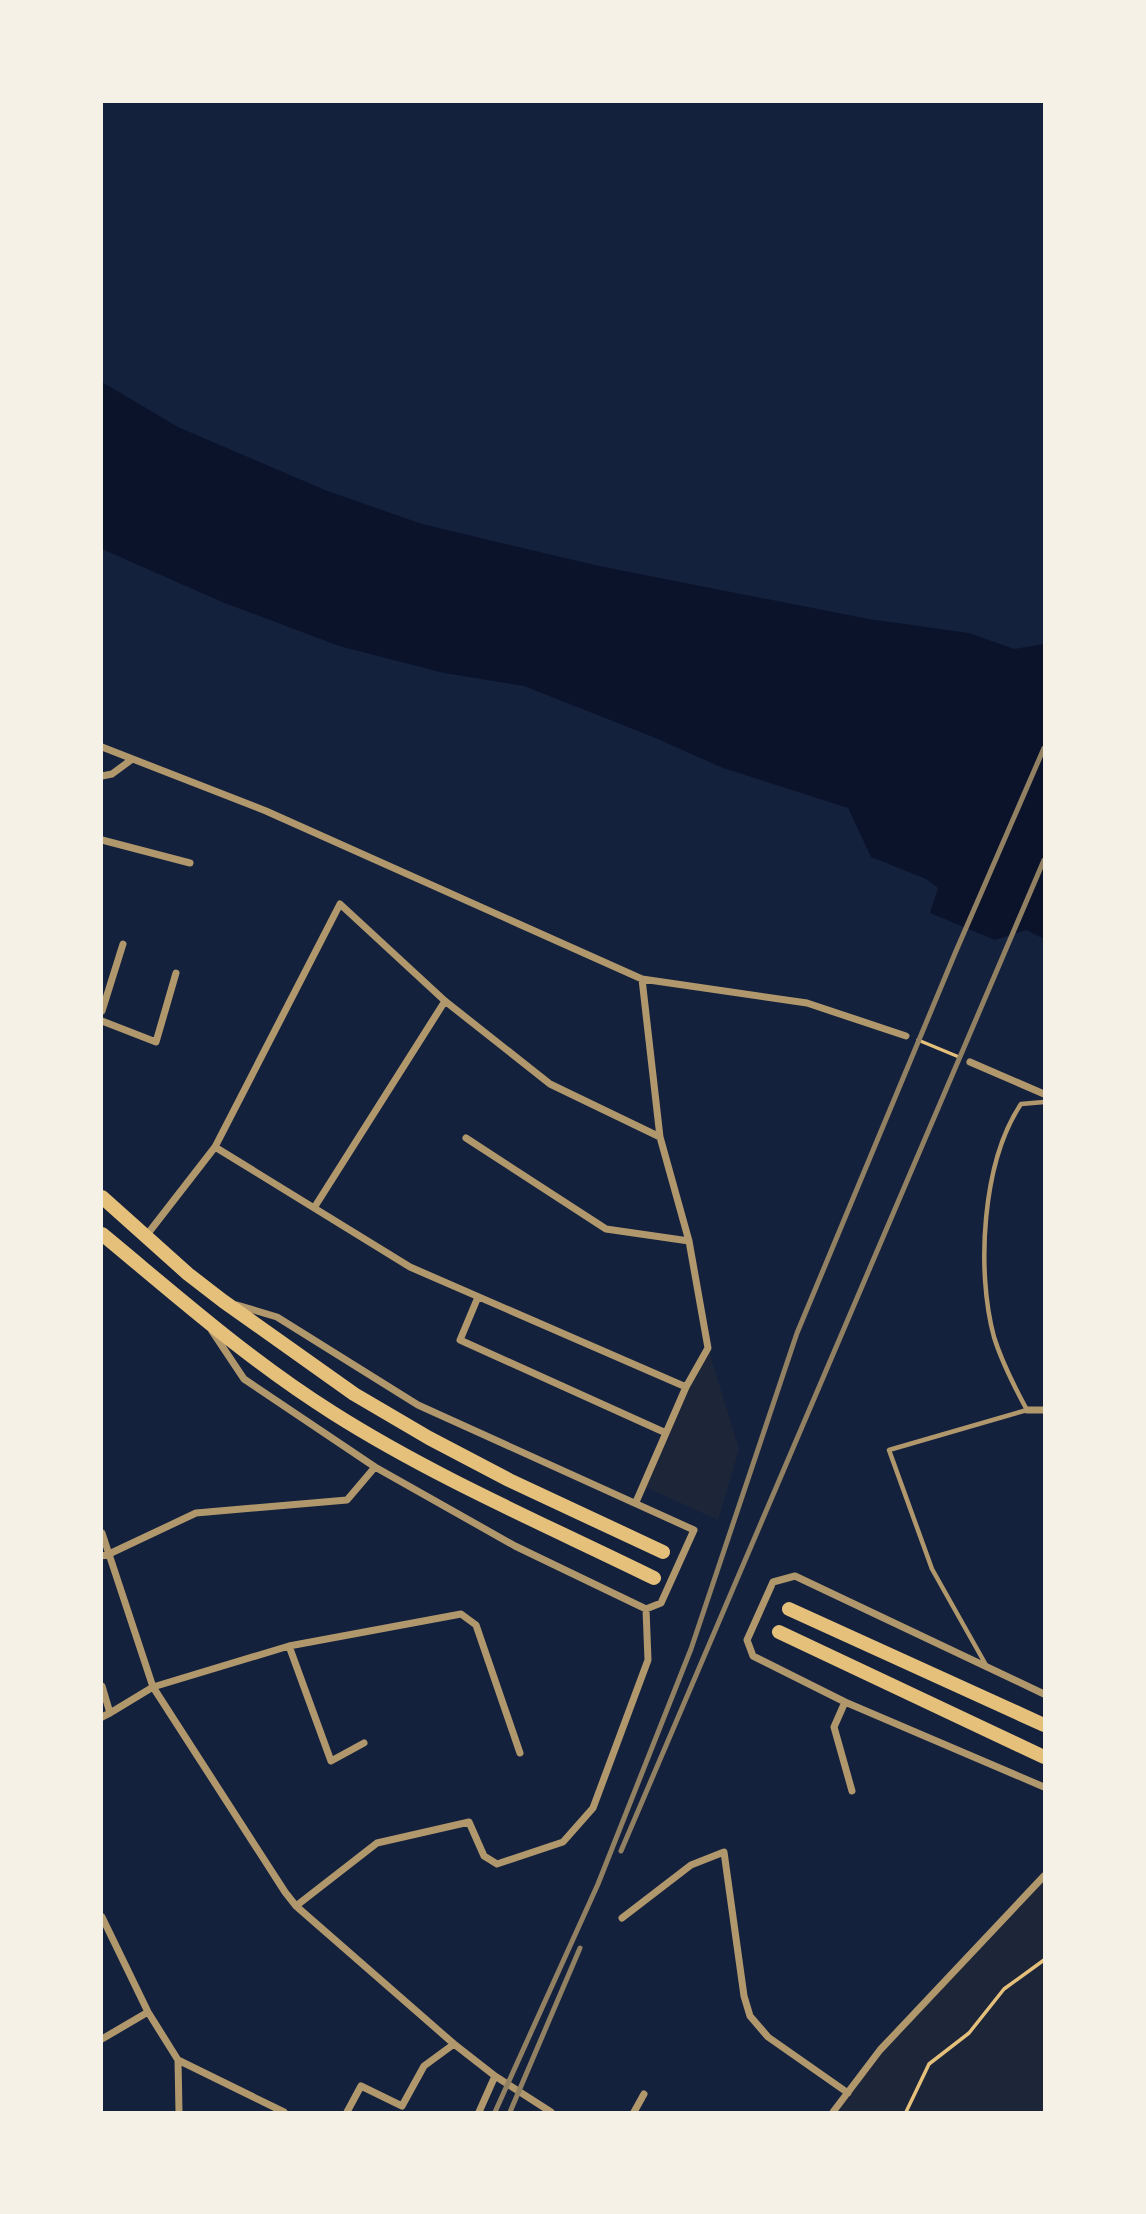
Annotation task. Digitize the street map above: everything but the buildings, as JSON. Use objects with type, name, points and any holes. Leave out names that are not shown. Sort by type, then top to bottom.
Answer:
[{"type":"highway","points":[[102,1197],[223,1301],[354,1394],[509,1480],[663,1552]]},
{"type":"highway","points":[[102,1234],[206,1323],[332,1413],[410,1458],[654,1578]]},
{"type":"highway","points":[[789,1609],[1045,1725]]},
{"type":"highway","points":[[779,1632],[1045,1757]]},
{"type":"street","points":[[102,747],[266,811],[642,979],[807,1003],[906,1036]]},
{"type":"street","points":[[102,776],[112,774],[131,760]]},
{"type":"street","points":[[102,840],[190,863]]},
{"type":"street","points":[[146,1237],[215,1147],[340,904],[445,1001],[550,1084],[660,1137]]},
{"type":"street","points":[[102,1011],[123,944]]},
{"type":"street","points":[[102,1021],[156,1042],[176,973]]},
{"type":"street","points":[[636,1502],[686,1387],[708,1348],[690,1241],[660,1137],[642,979]]},
{"type":"street","points":[[314,1208],[445,1001]]},
{"type":"street","points":[[970,1062],[1045,1094]]},
{"type":"street","points":[[466,1138],[606,1229],[690,1241]]},
{"type":"street","points":[[215,1147],[410,1267],[686,1387]]},
{"type":"street","points":[[478,1297],[460,1339],[666,1433]]},
{"type":"street","points":[[206,1323],[244,1379],[375,1467],[515,1546],[646,1609],[661,1603],[694,1530],[418,1405],[277,1317],[223,1301]]},
{"type":"street","points":[[1027,1410],[1045,1410]]},
{"type":"street","points":[[105,1555],[196,1513],[347,1500],[375,1467]]},
{"type":"street","points":[[102,1533],[105,1555],[153,1687],[285,1892],[296,1906],[454,2044],[495,2076],[549,2112]]},
{"type":"street","points":[[1045,1694],[795,1576],[773,1581],[747,1640],[753,1656],[845,1702],[1045,1787]]},
{"type":"street","points":[[296,1906],[377,1843],[469,1822],[484,1856],[497,1864],[563,1842],[593,1808],[648,1660],[646,1609]]},
{"type":"street","points":[[102,1717],[153,1687],[289,1646],[461,1614],[476,1625],[520,1753]]},
{"type":"street","points":[[289,1646],[331,1761],[364,1743]]},
{"type":"street","points":[[102,1686],[110,1713]]},
{"type":"street","points":[[845,1702],[834,1727],[852,1791]]},
{"type":"street","points":[[622,1918],[691,1865],[724,1853],[744,1996],[750,2016],[768,2037],[848,2093]]},
{"type":"street","points":[[833,2112],[880,2050],[1045,1876]]},
{"type":"street","points":[[102,1917],[148,2012],[178,2060],[179,2112]]},
{"type":"street","points":[[102,2039],[148,2012]]},
{"type":"street","points":[[347,2112],[361,2085],[402,2106],[424,2066],[454,2044]]},
{"type":"street","points":[[178,2060],[284,2112]]},
{"type":"street","points":[[479,2112],[495,2076]]},
{"type":"street","points":[[634,2112],[644,2094]]},
{"type":"lane","points":[[986,1666],[932,1569],[889,1451],[1027,1410],[1005,1369],[994,1336],[985,1294],[987,1205],[998,1153],[1010,1120],[1021,1104],[1045,1102]]},
{"type":"path","points":[[906,1036],[960,1058]]},
{"type":"path","points":[[906,2112],[929,2064],[969,2034],[1004,1989],[1045,1961]]},
{"type":"shaded area","points":[[102,382],[178,427],[325,490],[422,524],[599,566],[869,619],[969,633],[1014,649],[1044,644],[1044,939],[1026,930],[995,940],[930,913],[938,888],[926,879],[871,857],[848,808],[723,768],[524,686],[444,673],[339,646],[222,602],[102,549]]},
{"type":"shaded area","points":[[708,1348],[739,1449],[718,1520],[643,1486]]},
{"type":"shaded area","points":[[1044,1876],[1044,2112],[833,2112],[880,2050]]},
{"type":"railway","points":[[495,2112],[598,1884],[691,1649],[797,1333],[956,951],[1044,748]]},
{"type":"railway","points":[[621,1851],[1044,860]]},
{"type":"railway","points":[[510,2112],[580,1948]]}]
